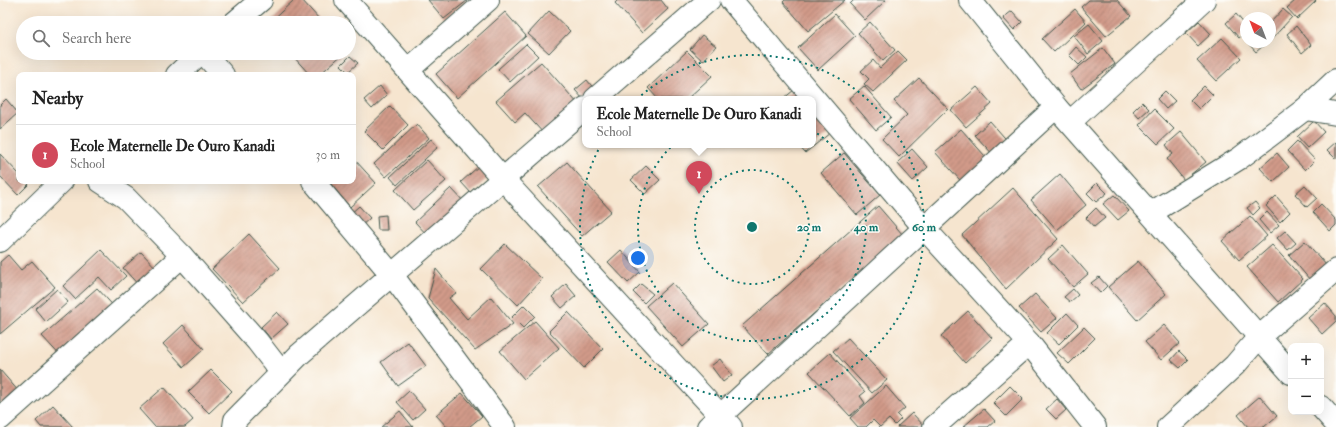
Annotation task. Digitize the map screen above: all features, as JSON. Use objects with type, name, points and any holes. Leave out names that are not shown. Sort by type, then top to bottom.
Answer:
[{"type":"street","points":[[242,16],[261,0]]},
{"type":"street","points":[[346,0],[720,424],[925,229],[1063,114],[1204,0]]},
{"type":"street","points":[[408,70],[488,0]]},
{"type":"street","points":[[598,96],[709,0]]},
{"type":"street","points":[[731,0],[812,96]]},
{"type":"street","points":[[973,1],[1063,114],[1288,370]]},
{"type":"street","points":[[180,72],[193,60]]},
{"type":"street","points":[[210,60],[220,72]]},
{"type":"street","points":[[1150,213],[1240,158],[1334,87]]},
{"type":"street","points":[[816,100],[925,229],[1029,343],[1095,427]]},
{"type":"street","points":[[1305,109],[1336,114]]},
{"type":"street","points":[[234,427],[235,420],[281,372],[582,111]]},
{"type":"street","points":[[0,241],[59,184]]},
{"type":"street","points":[[105,184],[126,198],[182,256],[257,341],[281,372]]},
{"type":"street","points":[[316,184],[392,275],[505,427]]},
{"type":"street","points":[[0,419],[182,256]]},
{"type":"street","points":[[1168,427],[1235,365],[1259,336],[1336,270]]},
{"type":"street","points":[[934,427],[1029,343]]},
{"type":"street","points":[[1324,410],[1336,424]]},
{"type":"building","points":[[294,0],[302,0],[316,16],[277,16]]},
{"type":"building","points":[[428,0],[468,0],[444,19]]},
{"type":"building","points":[[618,0],[661,0],[668,9],[642,33],[615,3]]},
{"type":"building","points":[[785,0],[845,0],[808,31],[783,2]]},
{"type":"building","points":[[854,0],[886,0],[865,20],[850,4]]},
{"type":"building","points":[[1089,0],[1117,0],[1131,16],[1106,36],[1081,7]]},
{"type":"building","points":[[1296,0],[1316,1],[1297,19],[1287,8]]},
{"type":"building","points":[[1075,9],[1086,22],[1054,52],[1042,39]]},
{"type":"building","points":[[1283,9],[1292,17],[1276,34],[1276,17]]},
{"type":"building","points":[[549,11],[570,31],[549,53],[528,34]]},
{"type":"building","points":[[1012,11],[1022,22],[1014,30],[1003,18]]},
{"type":"building","points":[[505,12],[526,36],[457,98],[436,74]]},
{"type":"building","points":[[835,14],[855,36],[818,70],[798,48]]},
{"type":"building","points":[[1236,14],[1240,19],[1240,37],[1239,38],[1226,23]]},
{"type":"building","points":[[1199,21],[1211,34],[1198,46],[1186,33]]},
{"type":"building","points":[[870,22],[895,50],[883,61],[858,33]]},
{"type":"building","points":[[1089,24],[1103,41],[1088,54],[1074,36]]},
{"type":"building","points":[[1296,26],[1311,45],[1302,53],[1287,34]]},
{"type":"building","points":[[702,35],[716,46],[703,61],[690,49]]},
{"type":"building","points":[[1222,38],[1241,58],[1216,81],[1197,61]]},
{"type":"building","points":[[526,44],[538,56],[510,82],[498,69]]},
{"type":"building","points":[[1076,47],[1087,57],[1079,65],[1069,55]]},
{"type":"building","points":[[1103,48],[1115,64],[1081,89],[1070,74]]},
{"type":"building","points":[[1252,48],[1261,48],[1256,52]]},
{"type":"building","points":[[687,51],[712,76],[690,96],[655,96],[648,88]]},
{"type":"building","points":[[898,51],[907,60],[873,92],[864,84],[869,79],[861,71],[873,60],[880,68]]},
{"type":"building","points":[[296,60],[336,60],[322,72],[307,72]]},
{"type":"building","points":[[346,60],[355,60],[358,63],[348,72],[341,65]]},
{"type":"building","points":[[541,62],[579,105],[545,135],[525,113],[515,122],[496,101]]},
{"type":"building","points":[[919,78],[948,109],[899,157],[882,139],[907,115],[894,101]]},
{"type":"building","points":[[587,80],[595,90],[588,96],[582,96],[582,98],[575,90]]},
{"type":"building","points":[[380,86],[387,95],[372,109],[364,100]]},
{"type":"building","points":[[864,86],[891,117],[876,130],[849,99]]},
{"type":"building","points":[[1204,86],[1213,95],[1199,109],[1190,100]]},
{"type":"building","points":[[977,87],[992,104],[966,127],[951,110]]},
{"type":"building","points":[[794,90],[799,96],[787,96]]},
{"type":"building","points":[[1165,91],[1175,101],[1166,109],[1157,99]]},
{"type":"building","points":[[6,99],[16,111],[16,115],[0,129],[0,105]]},
{"type":"building","points":[[1142,102],[1149,109],[1139,118],[1133,111]]},
{"type":"building","points":[[390,106],[408,125],[383,150],[364,131]]},
{"type":"building","points":[[1154,109],[1174,129],[1158,144],[1139,125]]},
{"type":"building","points":[[816,117],[830,133],[816,144]]},
{"type":"building","points":[[990,121],[1011,145],[996,158],[975,135]]},
{"type":"building","points":[[1314,121],[1324,132],[1307,148],[1297,137]]},
{"type":"building","points":[[417,124],[429,138],[386,177],[374,164]]},
{"type":"building","points":[[961,129],[993,165],[967,188],[935,152]]},
{"type":"building","points":[[1181,132],[1206,162],[1184,180],[1167,159],[1173,154],[1166,145]]},
{"type":"building","points":[[431,139],[438,147],[397,185],[390,177]]},
{"type":"building","points":[[1297,141],[1315,160],[1305,170],[1287,151]]},
{"type":"building","points":[[1336,142],[1336,159],[1327,150]]},
{"type":"building","points":[[801,148],[811,148],[805,153]]},
{"type":"building","points":[[912,149],[928,167],[913,181],[897,163]]},
{"type":"building","points":[[844,153],[880,195],[857,215],[821,173]]},
{"type":"building","points":[[1277,153],[1289,167],[1273,182],[1260,168]]},
{"type":"building","points":[[0,154],[16,171],[16,184],[29,184],[18,195],[0,176]]},
{"type":"building","points":[[427,160],[446,181],[413,210],[395,190]]},
{"type":"building","points":[[356,161],[376,183],[350,207],[331,184],[356,184]]},
{"type":"building","points":[[567,162],[611,211],[582,236],[538,187]]},
{"type":"building","points":[[480,165],[490,176],[471,193],[461,182]]},
{"type":"building","points":[[646,166],[660,180],[645,194],[631,180]]},
{"type":"building","points":[[1060,174],[1086,205],[1057,230],[1031,200]]},
{"type":"building","points":[[1097,183],[1107,193],[1096,202],[1087,193]]},
{"type":"building","points":[[1305,185],[1317,198],[1307,207],[1295,194]]},
{"type":"building","points":[[451,188],[466,204],[430,238],[415,222]]},
{"type":"building","points":[[1013,188],[1058,239],[1006,289],[962,235]]},
{"type":"building","points":[[1114,195],[1129,211],[1118,220],[1103,204]]},
{"type":"building","points":[[1276,196],[1290,212],[1280,222],[1266,206]]},
{"type":"building","points":[[1255,202],[1260,208],[1253,215],[1247,208]]},
{"type":"building","points":[[1321,204],[1336,220],[1336,225],[1330,231],[1313,212]]},
{"type":"building","points":[[359,206],[370,218],[360,227],[349,215]]},
{"type":"building","points":[[878,206],[903,235],[768,354],[742,326]]},
{"type":"building","points":[[1096,208],[1105,218],[1094,227],[1086,218]]},
{"type":"building","points":[[1267,212],[1279,225],[1270,233],[1259,220]]},
{"type":"building","points":[[386,215],[387,230],[378,230],[377,216]]},
{"type":"building","points":[[1250,216],[1267,236],[1239,260],[1222,241]]},
{"type":"building","points":[[1285,231],[1296,243],[1288,250],[1277,238]]},
{"type":"building","points":[[249,234],[280,268],[243,302],[212,269]]},
{"type":"building","points":[[1305,241],[1327,266],[1310,280],[1289,255]]},
{"type":"building","points":[[505,244],[542,279],[518,305],[481,269]]},
{"type":"building","points":[[1063,245],[1088,274],[1073,287],[1048,259]]},
{"type":"building","points":[[1272,245],[1303,279],[1278,302],[1247,267]]},
{"type":"building","points":[[101,250],[126,276],[111,290],[99,277],[75,299],[63,286]]},
{"type":"building","points":[[621,250],[640,272],[628,283],[608,262]]},
{"type":"building","points":[[141,252],[159,271],[141,288],[123,268]]},
{"type":"building","points":[[8,255],[21,270],[32,261],[55,287],[0,334],[0,262]]},
{"type":"building","points":[[1138,261],[1166,294],[1137,320],[1108,287]]},
{"type":"building","points":[[436,269],[456,293],[449,298],[467,319],[491,297],[513,324],[475,350],[428,298]]},
{"type":"building","points":[[1099,277],[1107,286],[1100,293],[1091,283]]},
{"type":"building","points":[[672,283],[709,324],[683,347],[646,306]]},
{"type":"building","points":[[566,284],[576,296],[562,308],[552,297]]},
{"type":"building","points":[[641,284],[653,294],[644,303],[633,292]]},
{"type":"building","points":[[97,288],[119,312],[64,360],[42,336]]},
{"type":"building","points":[[57,289],[68,302],[46,322],[35,309]]},
{"type":"building","points":[[1073,289],[1078,295],[1070,302],[1064,297]]},
{"type":"building","points":[[1035,294],[1057,318],[1041,332],[1019,308]]},
{"type":"building","points":[[1325,303],[1336,316],[1336,321],[1322,334],[1308,318]]},
{"type":"building","points":[[524,305],[535,316],[523,328],[512,317]]},
{"type":"building","points":[[968,311],[992,338],[965,363],[941,336]]},
{"type":"building","points":[[277,312],[288,324],[271,339],[261,327]]},
{"type":"building","points":[[568,312],[603,349],[584,368],[549,331]]},
{"type":"building","points":[[1067,313],[1078,325],[1059,344],[1047,333]]},
{"type":"building","points":[[535,321],[559,348],[524,379],[500,351]]},
{"type":"building","points":[[183,325],[204,349],[184,367],[163,344]]},
{"type":"building","points":[[1164,325],[1180,343],[1161,360],[1145,342]]},
{"type":"building","points":[[1084,327],[1095,338],[1069,364],[1057,353]]},
{"type":"building","points":[[848,338],[887,380],[872,393],[833,351]]},
{"type":"building","points":[[408,342],[426,366],[398,386],[381,362]]},
{"type":"building","points":[[1179,351],[1188,360],[1180,368],[1171,360]]},
{"type":"building","points":[[830,353],[865,392],[860,396],[865,403],[850,416],[809,372]]},
{"type":"building","points":[[720,359],[732,375],[723,382],[711,366]]},
{"type":"building","points":[[0,370],[20,393],[0,410]]},
{"type":"building","points":[[211,370],[232,391],[209,413],[188,392]]},
{"type":"building","points":[[886,386],[905,408],[897,415],[901,419],[895,425],[889,419],[880,427],[873,420],[866,427],[858,427],[850,418]]},
{"type":"building","points":[[1010,386],[1023,399],[1006,416],[993,403]]},
{"type":"building","points":[[164,387],[193,420],[185,427],[155,427],[139,409]]},
{"type":"building","points":[[409,391],[425,409],[413,420],[397,402]]},
{"type":"building","points":[[462,393],[482,416],[469,427],[447,427],[436,415]]},
{"type":"building","points":[[1260,396],[1277,416],[1264,427],[1248,427],[1238,415]]},
{"type":"building","points":[[1057,399],[1066,410],[1056,419],[1046,409]]},
{"type":"building","points":[[53,405],[73,427],[41,427],[36,421]]},
{"type":"building","points":[[984,409],[995,421],[988,427],[963,427]]},
{"type":"building","points":[[400,411],[413,427],[381,427]]},
{"type":"building","points":[[912,413],[925,427],[897,427]]},
{"type":"place","name":"Ecole Maternelle De Ouro Kanadi","points":[[699,194]]}]
